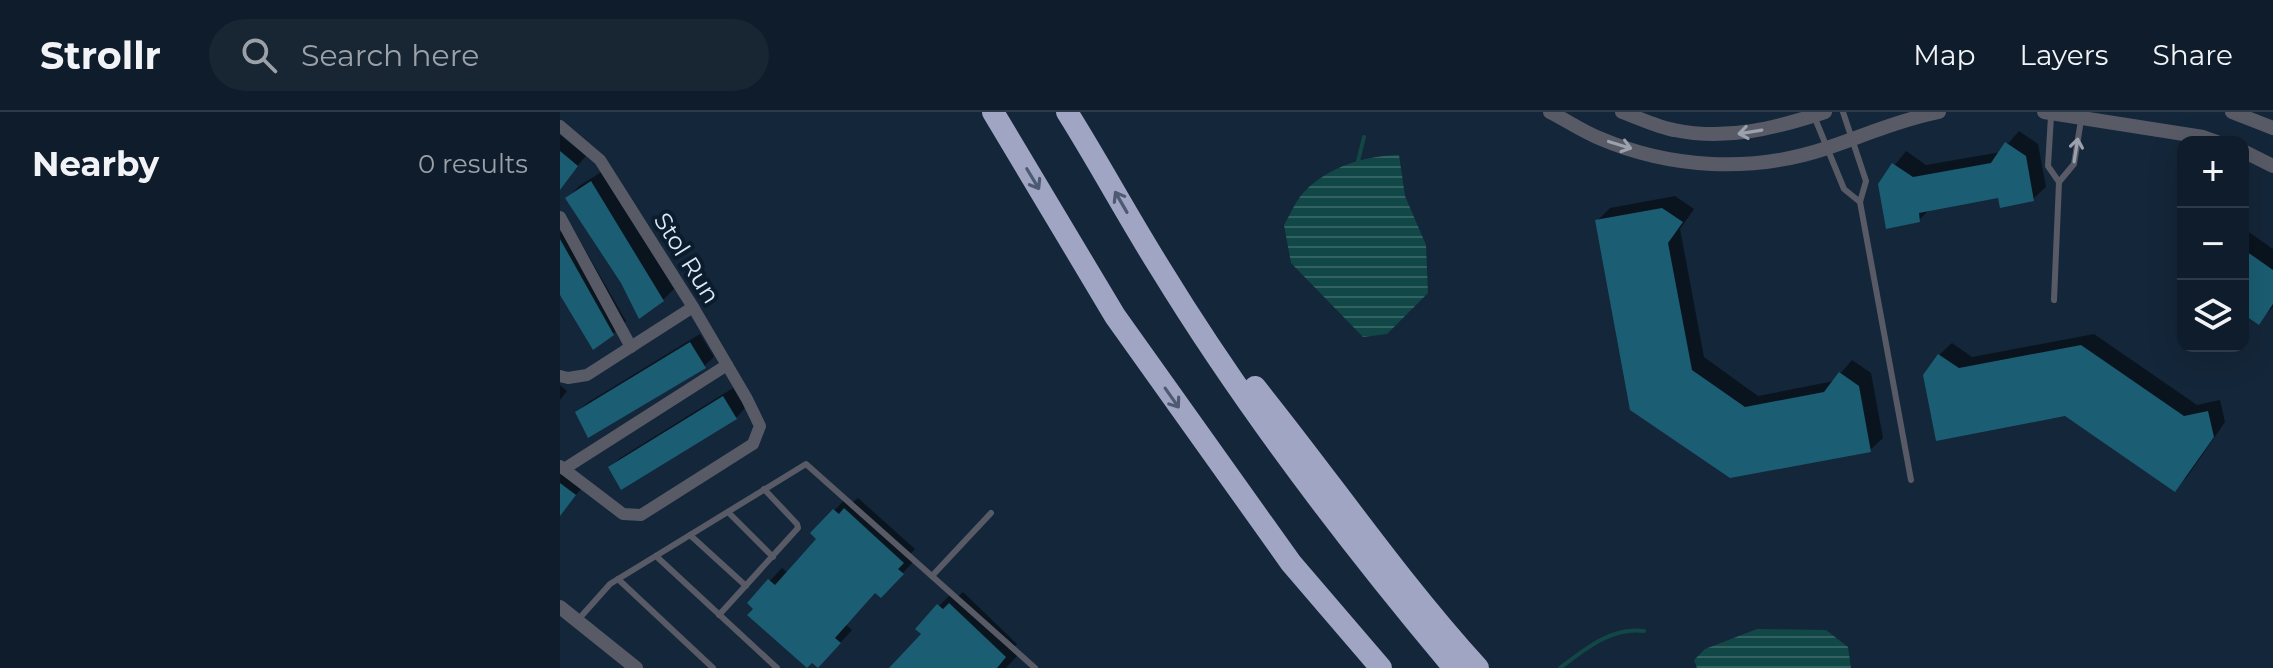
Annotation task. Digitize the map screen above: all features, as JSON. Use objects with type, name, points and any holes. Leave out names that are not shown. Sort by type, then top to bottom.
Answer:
[{"type":"highway","points":[[993,112],[1115,316],[1364,668]]},
{"type":"highway","points":[[1067,112],[1160,269],[1264,422],[1332,516],[1454,668]]},
{"type":"highway","points":[[1160,269],[1276,413],[1353,517],[1478,668]]},
{"type":"highway","points":[[1291,563],[1381,668]]},
{"type":"street","points":[[1550,112],[1599,138],[1662,157],[1714,166],[1774,162],[1826,149],[1901,120],[1939,112]]},
{"type":"street","points":[[1622,112],[1674,130],[1727,135],[1780,127],[1820,114]]},
{"type":"street","points":[[2044,112],[2081,114],[2198,136]]},
{"type":"street","points":[[2232,112],[2273,128]]},
{"type":"street","name":"Stol Run","points":[[560,126],[600,160],[693,307],[760,426],[753,444],[641,515],[623,514],[562,468]]},
{"type":"street","points":[[2249,154],[2273,166]]},
{"type":"street","points":[[560,217],[631,347]]},
{"type":"street","points":[[560,376],[587,375],[693,307]]},
{"type":"street","points":[[562,468],[727,365]]},
{"type":"street","points":[[560,607],[636,668]]},
{"type":"lane","points":[[1843,112],[1866,181],[1860,202],[1911,480]]},
{"type":"lane","points":[[2051,112],[2048,166],[2059,182],[2054,300]]},
{"type":"lane","points":[[1820,114],[1826,149],[1844,189],[1860,202]]},
{"type":"lane","points":[[2059,182],[2074,164],[2081,114]]},
{"type":"lane","points":[[577,621],[597,595],[618,579],[806,464],[1026,665],[1035,668]]},
{"type":"lane","points":[[719,615],[798,528],[764,489]]},
{"type":"lane","points":[[728,512],[773,557]]},
{"type":"lane","points":[[932,576],[991,513]]},
{"type":"lane","points":[[690,535],[746,586]]},
{"type":"lane","points":[[656,556],[777,668]]},
{"type":"lane","points":[[618,579],[713,668]]},
{"type":"shaded area","points":[[1399,155],[1405,196],[1426,245],[1428,293],[1387,334],[1363,337],[1291,263],[1284,225],[1301,195],[1325,175],[1361,160]]},
{"type":"shaded area","points":[[1757,629],[1826,630],[1848,647],[1851,668],[1697,668],[1694,660],[1705,649]]},
{"type":"building","points":[[2005,142],[2026,156],[2034,201],[2000,208],[1998,198],[1919,213],[1920,222],[1886,229],[1878,184],[1892,163],[1913,177],[1991,163]]},
{"type":"building","points":[[560,151],[578,166],[560,190]]},
{"type":"building","points":[[591,181],[664,301],[639,319],[621,283],[565,198]]},
{"type":"building","points":[[1662,208],[1683,222],[1668,243],[1692,370],[1745,407],[1824,392],[1839,372],[1859,386],[1871,452],[1730,478],[1630,410],[1595,220]]},
{"type":"building","points":[[560,239],[614,335],[593,350],[560,295]]},
{"type":"building","points":[[2249,253],[2273,270],[2273,304],[2259,325],[2249,318]]},
{"type":"building","points":[[690,342],[706,368],[588,438],[575,412]]},
{"type":"building","points":[[2081,345],[2184,416],[2208,411],[2214,437],[2175,492],[2065,416],[1936,441],[1923,375],[1938,354],[1959,368]]},
{"type":"building","points":[[723,396],[737,419],[621,490],[608,467]]},
{"type":"building","points":[[560,483],[576,495],[560,516]]},
{"type":"building","points":[[844,508],[904,563],[898,569],[904,574],[881,598],[875,593],[835,638],[841,643],[818,668],[812,663],[807,668],[747,615],[753,609],[747,603],[768,579],[775,585],[816,539],[810,533],[833,509],[839,514]]},
{"type":"building","points":[[949,603],[1006,657],[997,668],[889,668],[921,634],[915,629],[937,604],[943,609]]},
{"type":"waterway","points":[[1358,161],[1364,137]]},
{"type":"waterway","points":[[1560,668],[1610,636],[1620,632],[1644,631]]}]
